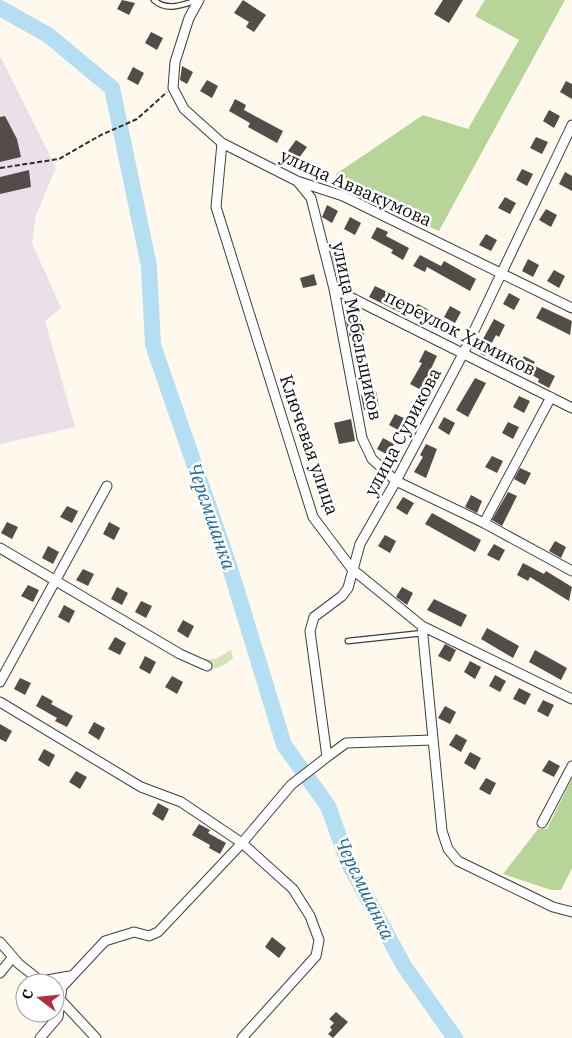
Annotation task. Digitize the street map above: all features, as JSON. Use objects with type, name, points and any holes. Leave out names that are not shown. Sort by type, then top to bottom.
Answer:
[{"type":"street","points":[[173,88],[175,62],[190,18],[199,0]]},
{"type":"street","name":"улица Аввакумова","points":[[173,88],[184,108],[222,143],[297,182],[344,196],[572,308]]},
{"type":"street","name":"улица Сурикова","points":[[327,756],[310,631],[314,617],[342,596],[348,588],[360,544],[464,352],[572,127]]},
{"type":"street","name":"Ключевая улица","points":[[222,143],[216,207],[276,404],[313,517],[352,568],[422,630],[572,698]]},
{"type":"street","name":"улица Мебельщиков","points":[[297,182],[311,198],[334,289],[362,438],[372,459],[396,480],[484,523],[572,570]]},
{"type":"street","name":"переулок Химиков","points":[[334,289],[464,352],[572,408]]},
{"type":"street","points":[[484,523],[550,397]]},
{"type":"street","points":[[0,682],[107,486]]},
{"type":"street","points":[[0,548],[180,654],[207,666]]},
{"type":"street","points":[[422,630],[442,831],[448,849],[458,861],[553,907],[572,912]]},
{"type":"street","points":[[0,702],[141,787],[181,802],[242,843],[293,888],[310,916],[319,940],[316,956],[307,969],[242,1038]]},
{"type":"street","points":[[65,982],[105,941],[134,932],[149,936],[158,932],[242,843],[291,785],[304,773],[346,743],[432,740]]},
{"type":"street","points":[[542,824],[572,766]]},
{"type":"street","points":[[0,942],[13,957],[32,973]]},
{"type":"street","points":[[0,973],[13,957]]},
{"type":"street","points":[[65,977],[70,976]]},
{"type":"street","points":[[65,1006],[96,1038]]},
{"type":"street","points":[[40,1038],[53,1023]]},
{"type":"lane","points":[[154,0],[172,8],[199,0]]},
{"type":"lane","points":[[348,640],[422,630]]},
{"type":"path","points":[[0,168],[59,159],[101,135],[137,119],[173,88]]},
{"type":"shaded area","points":[[0,56],[56,168],[36,215],[32,243],[61,308],[45,321],[75,427],[0,444]]},
{"type":"green space","points":[[485,0],[565,0],[439,231],[338,186],[336,174],[423,115],[468,129],[519,40],[475,16]]},
{"type":"green space","points":[[231,650],[233,658],[216,668],[197,668],[186,660],[216,659]]},
{"type":"green space","points":[[572,778],[572,868],[561,890],[551,890],[503,874],[538,829],[547,829]]},
{"type":"building","points":[[122,0],[135,3],[129,15],[117,9]]},
{"type":"building","points":[[243,0],[266,15],[254,32],[246,27],[249,22],[234,13]]},
{"type":"building","points":[[443,0],[463,0],[449,23],[434,14]]},
{"type":"building","points":[[151,32],[163,38],[157,50],[145,43]]},
{"type":"building","points":[[182,66],[193,72],[187,84],[180,80]]},
{"type":"building","points":[[133,67],[144,73],[138,85],[127,79]]},
{"type":"building","points":[[207,80],[218,86],[212,98],[200,91]]},
{"type":"building","points":[[566,81],[572,84],[572,99],[560,92]]},
{"type":"building","points":[[235,99],[246,105],[244,110],[283,131],[277,143],[248,127],[250,123],[229,111]]},
{"type":"building","points":[[549,110],[560,116],[554,128],[543,121]]},
{"type":"building","points":[[5,116],[17,139],[21,157],[0,162],[0,117]]},
{"type":"building","points":[[536,137],[548,142],[542,154],[530,148]]},
{"type":"building","points":[[296,140],[307,147],[299,158],[288,151]]},
{"type":"building","points":[[522,169],[533,174],[527,186],[516,180]]},
{"type":"building","points":[[29,170],[31,187],[0,194],[0,177]]},
{"type":"building","points":[[565,172],[572,176],[572,191],[559,184]]},
{"type":"building","points":[[505,197],[516,203],[510,214],[498,208]]},
{"type":"building","points":[[327,205],[338,211],[332,223],[322,217]]},
{"type":"building","points":[[546,209],[557,215],[551,227],[539,220]]},
{"type":"building","points":[[350,217],[361,223],[355,235],[344,229]]},
{"type":"building","points":[[377,227],[388,232],[386,236],[409,248],[403,260],[391,253],[393,250],[371,238]]},
{"type":"building","points":[[486,234],[497,240],[491,251],[479,245]]},
{"type":"building","points":[[344,254],[348,270],[336,273],[332,256]]},
{"type":"building","points":[[420,255],[441,266],[444,261],[476,279],[470,291],[427,267],[425,272],[413,266]]},
{"type":"building","points":[[528,259],[539,265],[533,277],[522,271]]},
{"type":"building","points":[[554,270],[565,276],[559,288],[547,281]]},
{"type":"building","points":[[314,274],[317,285],[303,288],[300,278]]},
{"type":"building","points":[[375,286],[416,306],[418,304],[429,310],[423,322],[403,310],[401,313],[369,297]]},
{"type":"building","points":[[509,293],[520,299],[514,310],[503,304]]},
{"type":"building","points":[[450,306],[461,312],[455,323],[444,317]]},
{"type":"building","points":[[542,307],[572,321],[570,335],[536,318]]},
{"type":"building","points":[[360,318],[364,335],[350,338],[346,321]]},
{"type":"building","points":[[494,319],[505,325],[499,337],[496,335],[485,356],[474,349],[480,338],[483,339]]},
{"type":"building","points":[[425,350],[437,356],[421,390],[410,384],[422,363],[419,362]]},
{"type":"building","points":[[524,356],[535,362],[533,365],[555,376],[549,388],[538,382],[539,379],[518,367]]},
{"type":"building","points":[[475,378],[486,383],[468,417],[456,410]]},
{"type":"building","points":[[376,391],[379,406],[364,410],[361,395]]},
{"type":"building","points":[[519,396],[530,401],[524,413],[513,407]]},
{"type":"building","points":[[395,414],[406,419],[400,431],[389,425]]},
{"type":"building","points":[[444,417],[455,423],[449,435],[438,428]]},
{"type":"building","points":[[351,419],[355,441],[339,444],[334,423]]},
{"type":"building","points":[[508,422],[519,427],[513,439],[502,433]]},
{"type":"building","points":[[383,438],[394,444],[388,455],[377,449]]},
{"type":"building","points":[[426,444],[437,449],[426,478],[414,472],[423,457],[420,455]]},
{"type":"building","points":[[492,456],[503,461],[497,473],[485,467]]},
{"type":"building","points":[[520,468],[531,473],[525,485],[514,479]]},
{"type":"building","points":[[508,492],[517,496],[502,526],[492,520]]},
{"type":"building","points":[[471,495],[482,501],[477,513],[465,507]]},
{"type":"building","points":[[403,497],[414,503],[407,515],[396,508]]},
{"type":"building","points":[[67,506],[78,511],[72,523],[60,517]]},
{"type":"building","points":[[432,513],[481,540],[475,552],[425,524]]},
{"type":"building","points":[[7,522],[18,527],[12,539],[1,533]]},
{"type":"building","points":[[109,522],[120,528],[114,540],[103,534]]},
{"type":"building","points":[[385,535],[396,541],[390,553],[378,546]]},
{"type":"building","points":[[555,541],[566,547],[561,558],[549,551]]},
{"type":"building","points":[[494,544],[505,550],[499,561],[487,555]]},
{"type":"building","points":[[48,546],[59,552],[53,564],[42,558]]},
{"type":"building","points":[[523,563],[544,574],[546,571],[572,587],[569,601],[530,577],[528,581],[517,575]]},
{"type":"building","points":[[83,569],[94,574],[88,586],[76,580]]},
{"type":"building","points":[[28,585],[39,590],[33,602],[21,596]]},
{"type":"building","points":[[117,587],[128,593],[122,605],[111,599]]},
{"type":"building","points":[[402,587],[413,593],[407,605],[396,597]]},
{"type":"building","points":[[434,599],[467,615],[461,627],[427,610]]},
{"type":"building","points":[[141,601],[152,606],[146,618],[135,612]]},
{"type":"building","points":[[64,605],[75,611],[69,623],[58,617]]},
{"type":"building","points":[[183,620],[194,626],[188,638],[177,631]]},
{"type":"building","points":[[487,628],[519,646],[513,658],[481,639]]},
{"type":"building","points":[[115,637],[126,643],[120,655],[108,649]]},
{"type":"building","points":[[445,644],[456,650],[450,662],[438,656]]},
{"type":"building","points":[[535,650],[567,668],[561,680],[529,662]]},
{"type":"building","points":[[145,656],[156,662],[150,674],[139,668]]},
{"type":"building","points":[[470,661],[481,667],[475,679],[464,672]]},
{"type":"building","points":[[495,675],[506,681],[500,692],[489,686]]},
{"type":"building","points":[[172,676],[183,682],[177,694],[165,687]]},
{"type":"building","points":[[20,678],[31,683],[25,695],[14,689]]},
{"type":"building","points":[[519,688],[531,694],[525,705],[513,699]]},
{"type":"building","points":[[42,695],[53,701],[51,704],[73,716],[67,727],[55,721],[57,718],[36,706]]},
{"type":"building","points":[[543,700],[554,705],[548,717],[537,711]]},
{"type":"building","points":[[445,706],[456,712],[450,724],[438,718]]},
{"type":"building","points":[[94,722],[105,728],[99,740],[88,733]]},
{"type":"building","points":[[0,724],[12,731],[6,742],[0,739]]},
{"type":"building","points":[[456,734],[467,740],[461,752],[449,745]]},
{"type":"building","points":[[44,749],[55,755],[49,767],[38,760]]},
{"type":"building","points":[[470,752],[481,758],[475,770],[464,763]]},
{"type":"building","points":[[549,760],[560,766],[554,777],[542,771]]},
{"type":"building","points":[[76,771],[87,777],[80,789],[69,782]]},
{"type":"building","points":[[486,778],[496,783],[490,795],[479,789]]},
{"type":"building","points":[[158,803],[169,809],[163,821],[152,814]]},
{"type":"building","points":[[199,824],[210,830],[208,833],[226,843],[220,854],[209,848],[210,845],[192,835]]},
{"type":"building","points":[[272,937],[286,948],[279,958],[265,947]]},
{"type":"building","points":[[336,1012],[348,1022],[333,1038],[328,1034],[332,1030],[330,1027],[334,1023],[329,1019]]},
{"type":"waterway","name":"Черемшанка","points":[[0,8],[48,35],[112,88],[149,266],[153,345],[230,568],[284,745],[328,806],[348,862],[404,966],[455,1038]]}]
